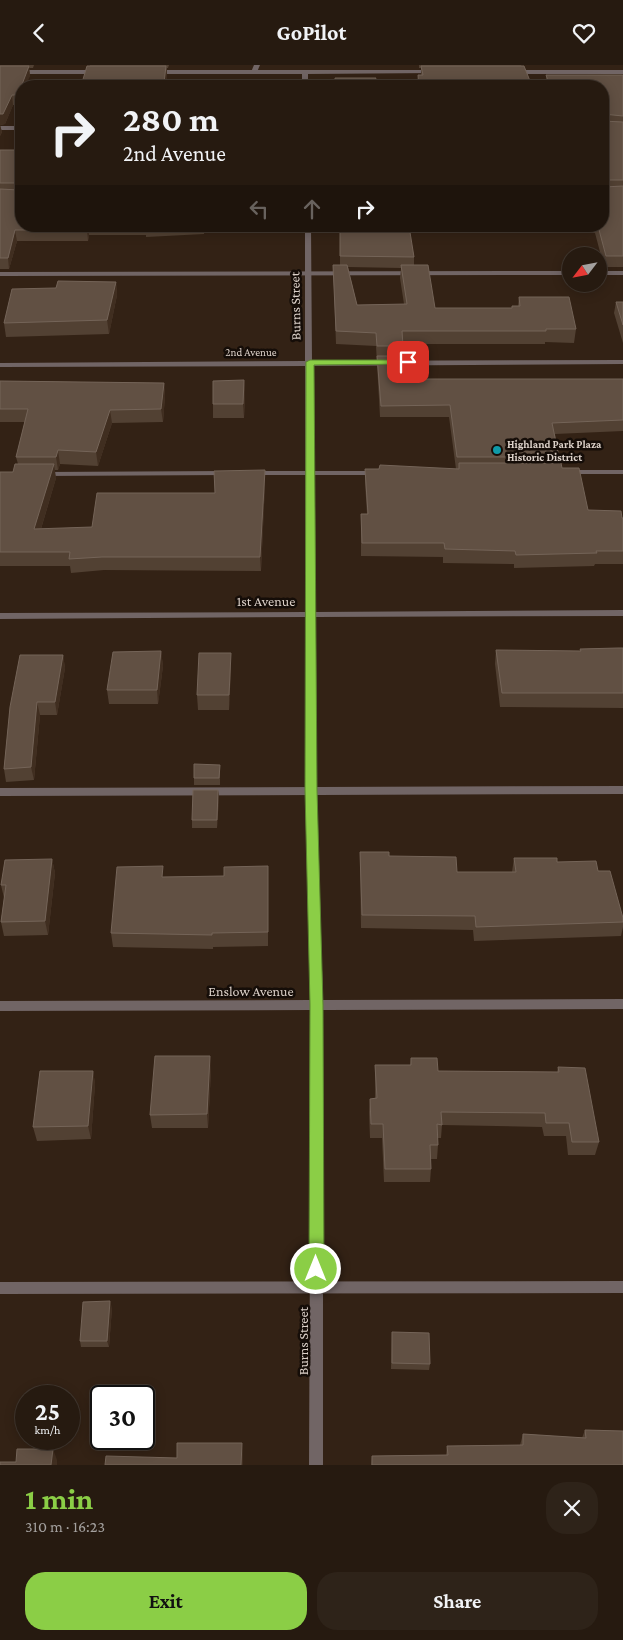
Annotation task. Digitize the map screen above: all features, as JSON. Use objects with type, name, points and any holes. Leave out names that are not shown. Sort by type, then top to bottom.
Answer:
[{"type":"street","points":[[254,72],[257,65]]},
{"type":"street","points":[[0,72],[107,72]]},
{"type":"street","points":[[146,72],[444,72]]},
{"type":"street","points":[[305,72],[305,80]]},
{"type":"street","points":[[504,72],[623,73]]},
{"type":"street","points":[[0,128],[15,128]]},
{"type":"street","name":"Burns Street","points":[[308,232],[312,615],[311,790],[317,1005],[316,1465]]},
{"type":"street","points":[[0,274],[562,273]]},
{"type":"street","points":[[608,273],[623,273]]},
{"type":"street","name":"2nd Avenue","points":[[0,365],[623,361]]},
{"type":"street","points":[[555,472],[623,472]]},
{"type":"street","points":[[29,474],[233,473]]},
{"type":"street","points":[[243,473],[389,473]]},
{"type":"street","name":"1st Avenue","points":[[0,616],[623,613]]},
{"type":"street","points":[[0,792],[311,790],[623,791]]},
{"type":"street","name":"Enslow Avenue","points":[[0,1007],[623,1004]]},
{"type":"street","points":[[0,1288],[623,1287]]},
{"type":"building","points":[[0,66],[29,66],[24,80],[15,80],[15,95],[12,95],[3,114],[0,114]]},
{"type":"building","points":[[87,66],[166,66],[164,80],[83,80]]},
{"type":"building","points":[[421,66],[524,66],[530,80],[418,80],[418,75],[423,75]]},
{"type":"building","points":[[546,75],[623,75],[623,116],[609,115],[609,80],[548,80]]},
{"type":"building","points":[[335,78],[376,78],[375,80],[335,80]]},
{"type":"building","points":[[609,121],[623,122],[623,180],[609,180]]},
{"type":"building","points":[[0,150],[15,150],[15,183],[0,183]]},
{"type":"building","points":[[623,186],[623,256],[608,256],[608,247],[604,247],[600,232],[609,232],[609,187]]},
{"type":"building","points":[[0,189],[15,190],[15,230],[8,258],[0,258]]},
{"type":"building","points":[[340,232],[410,232],[414,257],[340,256]]},
{"type":"building","points":[[333,265],[347,265],[357,305],[407,304],[401,265],[428,265],[435,308],[512,308],[512,306],[520,306],[519,297],[569,297],[576,329],[546,329],[546,331],[402,331],[403,346],[377,346],[376,333],[336,331]]},
{"type":"building","points":[[58,281],[116,282],[107,320],[4,323],[12,289],[56,288]]},
{"type":"building","points":[[616,302],[623,302],[623,325]]},
{"type":"building","points":[[377,356],[404,356],[406,379],[623,379],[623,420],[552,423],[559,457],[457,457],[450,405],[381,406]]},
{"type":"building","points":[[244,380],[243,404],[213,404],[213,381]]},
{"type":"building","points":[[0,381],[164,383],[161,409],[110,410],[96,452],[58,450],[56,457],[16,457],[28,409],[0,409]]},
{"type":"building","points":[[459,463],[561,463],[562,468],[579,468],[588,510],[621,511],[623,518],[623,551],[516,555],[515,551],[445,549],[444,543],[362,543],[361,514],[368,514],[365,469],[379,469],[380,465],[459,469]]},
{"type":"building","points":[[15,464],[54,464],[34,529],[92,527],[97,493],[215,493],[214,471],[265,470],[260,557],[102,557],[69,559],[70,552],[0,552],[0,472],[13,472]]},
{"type":"building","points":[[623,648],[623,693],[502,693],[496,650],[581,651],[580,649]]},
{"type":"building","points":[[161,651],[157,690],[107,690],[113,652]]},
{"type":"building","points":[[199,653],[231,653],[229,695],[197,695]]},
{"type":"building","points":[[20,655],[63,655],[55,702],[37,702],[31,767],[4,769],[10,707]]},
{"type":"building","points":[[194,764],[220,765],[219,778],[194,778]]},
{"type":"building","points":[[193,790],[218,790],[217,820],[192,820]]},
{"type":"building","points":[[360,852],[389,852],[389,856],[456,857],[457,872],[516,872],[514,858],[557,858],[557,862],[596,861],[598,871],[610,871],[623,922],[476,927],[475,916],[362,915]]},
{"type":"building","points":[[52,859],[45,921],[1,922],[6,885],[1,885],[5,860]]},
{"type":"building","points":[[163,866],[162,877],[224,876],[224,867],[268,866],[268,932],[212,933],[212,935],[111,933],[117,867]]},
{"type":"building","points":[[155,1056],[210,1056],[207,1114],[150,1115]]},
{"type":"building","points":[[411,1058],[437,1058],[438,1071],[559,1072],[558,1067],[585,1068],[599,1142],[572,1142],[569,1123],[546,1123],[545,1113],[441,1112],[442,1125],[437,1124],[438,1145],[430,1145],[431,1169],[385,1169],[383,1124],[371,1124],[370,1099],[377,1098],[375,1065],[411,1065]]},
{"type":"building","points":[[40,1071],[93,1071],[88,1126],[33,1127]]},
{"type":"building","points":[[110,1301],[107,1341],[80,1341],[83,1302]]},
{"type":"building","points":[[392,1332],[429,1333],[430,1364],[392,1363]]},
{"type":"building","points":[[585,1430],[623,1431],[623,1465],[372,1465],[372,1456],[448,1455],[447,1446],[523,1445],[523,1434],[586,1438]]},
{"type":"building","points":[[177,1443],[242,1443],[241,1465],[105,1465],[106,1456],[177,1458]]},
{"type":"building","points":[[17,1450],[53,1450],[51,1465],[0,1465],[0,1462],[16,1462]]},
{"type":"place","name":"Highland Park Plaza Historic District","points":[[497,450]]},
{"type":"route","points":[[316,1269],[317,1005],[311,790],[310,362],[408,362]]}]
